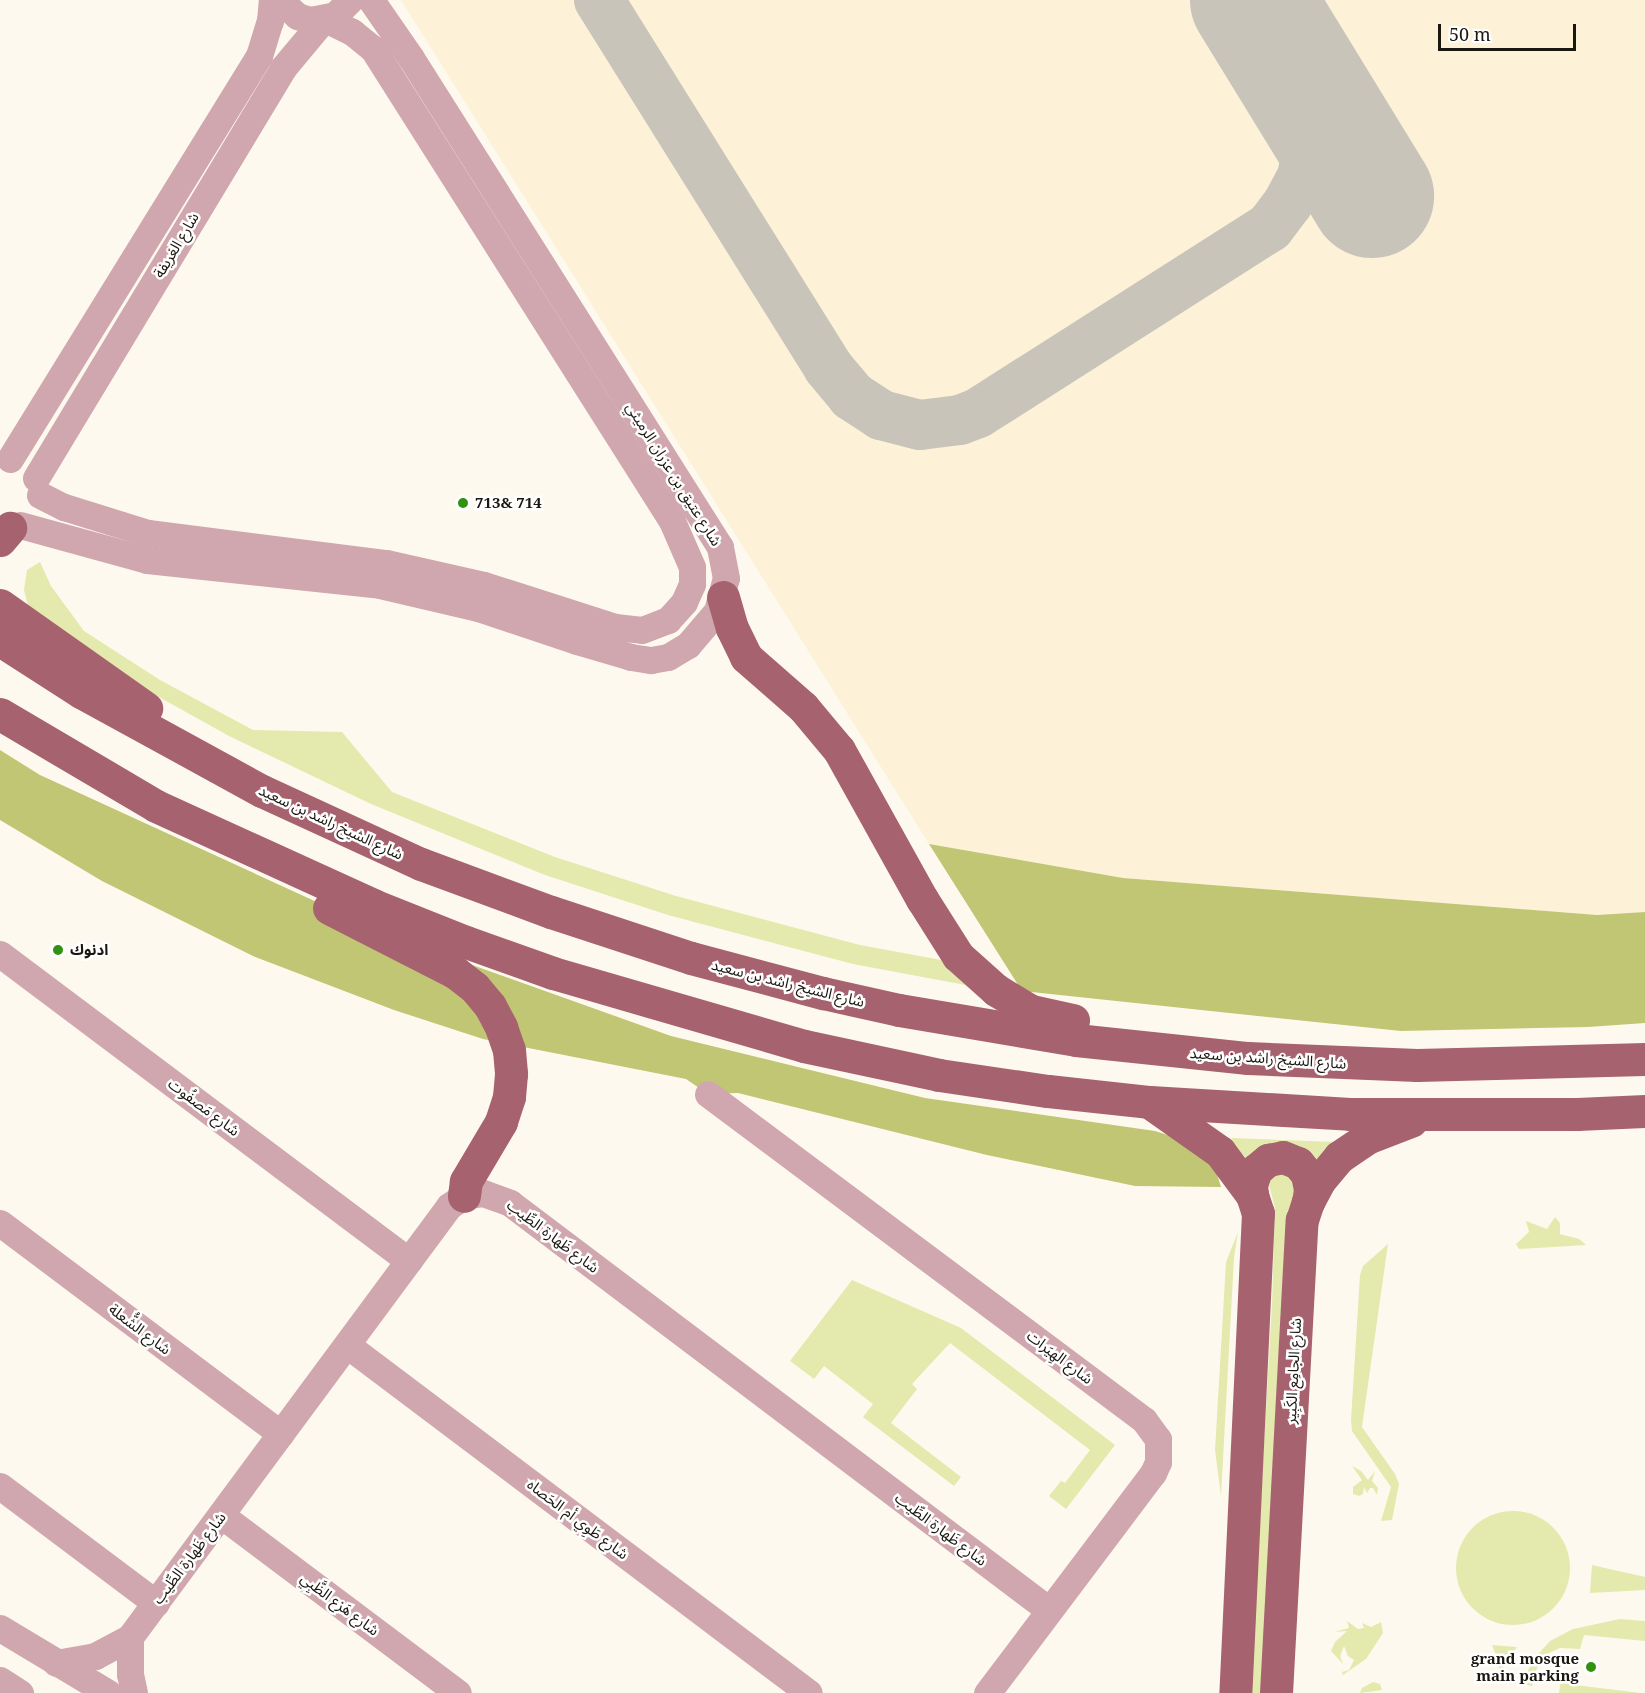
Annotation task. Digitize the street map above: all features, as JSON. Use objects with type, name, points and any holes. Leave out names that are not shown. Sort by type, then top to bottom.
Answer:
[{"type":"main road","points":[[723,597],[732,628],[746,657],[803,707],[839,750],[922,899],[958,956],[996,990],[1031,1011],[1248,1058]]},
{"type":"main road","points":[[0,605],[262,791]]},
{"type":"main road","name":"شارع الشيخ راشد بن سعيد","points":[[0,640],[81,692],[262,791],[421,864],[550,912],[691,958],[823,993],[1000,1028],[1076,1040],[1248,1058],[1417,1065],[1645,1059]]},
{"type":"main road","points":[[0,714],[156,806],[262,855],[466,942],[554,973],[804,1046],[939,1075],[1048,1091],[1150,1102],[1350,1114],[1645,1111]]},
{"type":"main road","points":[[262,855],[290,882],[326,906],[456,973],[475,988],[490,1006],[501,1027],[508,1050],[511,1074],[509,1097],[477,1186]]},
{"type":"main road","points":[[1150,1102],[1220,1152],[1252,1195]]},
{"type":"main road","name":"شارع الجامِع الكَبِير","points":[[1276,1693],[1300,1231],[1308,1202],[1328,1169],[1354,1146],[1426,1115]]},
{"type":"main road","points":[[1235,1693],[1258,1223],[1251,1185],[1256,1170],[1268,1160],[1283,1157],[1298,1163],[1307,1174],[1310,1190],[1308,1202]]},
{"type":"street","name":"شارع الغريفة","points":[[5,459],[259,56],[270,21],[272,0]]},
{"type":"street","name":"شارع عتيق بن عزران الرميثي","points":[[5,459],[30,469],[38,486],[64,507],[148,533],[386,563],[484,585],[615,627],[642,630],[668,620],[684,602],[692,584],[692,567],[672,521],[373,49],[352,32],[325,19],[310,20],[297,16],[286,9],[280,0]]},
{"type":"street","name":"شارع الغريفة","points":[[8,530],[34,513],[38,486],[283,68],[325,19],[343,8],[350,0]]},
{"type":"street","name":"شارع عتيق بن عزران الرميثي","points":[[8,530],[147,560],[380,585],[477,608],[599,648],[651,660],[668,657],[688,645],[706,626],[723,597],[726,578],[720,547],[411,58],[371,0]]},
{"type":"street","name":"شارع مَصفُوت","points":[[0,954],[409,1261]]},
{"type":"street","name":"شارع الهِيَرات","points":[[708,1094],[1152,1429],[1160,1451],[1153,1473],[987,1693]]},
{"type":"street","name":"شارع ظَهارة الطِّيب","points":[[56,1663],[95,1656],[130,1637],[449,1206],[477,1186],[519,1210],[1049,1610]]},
{"type":"street","name":"شارع الشُّعلة","points":[[0,1223],[281,1434]]},
{"type":"street","name":"شارع طَوِي أم الحَصاه","points":[[347,1345],[808,1693]]},
{"type":"street","points":[[0,1486],[156,1603]]},
{"type":"street","name":"شارع هَزع الظَّبِي","points":[[221,1515],[458,1693]]},
{"type":"street","points":[[0,1628],[108,1693]]},
{"type":"street","points":[[130,1637],[129,1656],[134,1693]]},
{"type":"shaded area","points":[[401,0],[1645,0],[1645,912],[1597,915],[1123,878],[929,844]]},
{"type":"green space","points":[[40,562],[51,586],[84,631],[160,680],[253,730],[342,732],[392,792],[555,857],[676,896],[860,945],[947,961],[976,987],[853,964],[668,915],[545,875],[371,804],[229,736],[123,677],[29,610],[24,590],[27,570]]},
{"type":"green space","points":[[0,750],[40,775],[391,936],[671,1036],[925,1098],[1155,1131],[1193,1143],[1213,1161],[1221,1187],[1135,1186],[987,1155],[738,1093],[708,1094],[686,1079],[483,1039],[394,1010],[253,956],[102,881],[0,820]]},
{"type":"green space","points":[[929,844],[1123,878],[1597,915],[1645,912],[1645,1023],[1588,1027],[1401,1031],[1022,991]]},
{"type":"green space","points":[[1232,1138],[1335,1142],[1316,1164],[1249,1161],[1230,1141]]},
{"type":"green space","points":[[1273,1172],[1297,1175],[1263,1693],[1250,1693],[1272,1303],[1275,1208],[1269,1185]]},
{"type":"green space","points":[[1555,1217],[1560,1223],[1560,1234],[1579,1239],[1586,1245],[1519,1249],[1516,1244],[1529,1232],[1526,1221],[1547,1229]]},
{"type":"green space","points":[[1238,1232],[1234,1258],[1221,1496],[1215,1450],[1226,1262]]},
{"type":"green space","points":[[1388,1244],[1362,1427],[1395,1474],[1399,1484],[1392,1520],[1381,1521],[1391,1487],[1352,1431],[1351,1420],[1360,1275],[1363,1266]]},
{"type":"green space","points":[[852,1280],[961,1328],[1115,1445],[1066,1509],[1049,1496],[1061,1481],[1065,1483],[1090,1450],[950,1343],[912,1384],[917,1389],[891,1423],[961,1477],[954,1486],[863,1417],[873,1404],[824,1366],[814,1379],[790,1361]]},
{"type":"green space","points":[[1352,1466],[1361,1471],[1368,1480],[1375,1471],[1372,1481],[1378,1488],[1377,1495],[1373,1488],[1370,1488],[1367,1493],[1364,1487],[1363,1494],[1359,1496],[1353,1494],[1353,1487],[1362,1480]]},
{"type":"green space","points":[[1513,1511],[1535,1516],[1553,1528],[1565,1546],[1570,1568],[1565,1590],[1553,1608],[1535,1620],[1513,1625],[1491,1620],[1473,1608],[1461,1590],[1456,1568],[1461,1546],[1473,1528],[1491,1516]]},
{"type":"green space","points":[[1592,1565],[1645,1577],[1645,1590],[1590,1593]]},
{"type":"green space","points":[[1620,1619],[1645,1621],[1645,1641],[1584,1635],[1580,1649],[1560,1648],[1549,1653],[1539,1661],[1532,1686],[1522,1684],[1533,1660],[1550,1641],[1573,1629]]},
{"type":"green space","points":[[1347,1621],[1358,1629],[1364,1628],[1362,1623],[1371,1627],[1381,1622],[1383,1633],[1366,1659],[1343,1675],[1342,1672],[1349,1670],[1354,1660],[1348,1656],[1344,1646],[1340,1656],[1343,1664],[1331,1651],[1335,1642],[1347,1631],[1334,1632],[1349,1628]]},
{"type":"green space","points":[[1492,1645],[1517,1647],[1500,1673],[1497,1658]]},
{"type":"green space","points":[[1576,1672],[1575,1685],[1641,1693],[1559,1693],[1561,1679]]},
{"type":"green space","points":[[1373,1682],[1380,1684],[1382,1690],[1360,1693],[1362,1688]]},
{"type":"taxiway","points":[[599,0],[828,367],[852,396],[881,415],[920,425],[960,420],[978,413],[1270,227],[1288,203],[1302,177],[1307,151],[1306,124],[1295,68]]},
{"type":"runway","points":[[1252,0],[1372,196]]},
{"type":"place","name":"713& 714","points":[[463,503]]},
{"type":"place","name":"ادنوك","points":[[58,950]]},
{"type":"place","name":"grand mosque main parking","points":[[1591,1667]]}]
